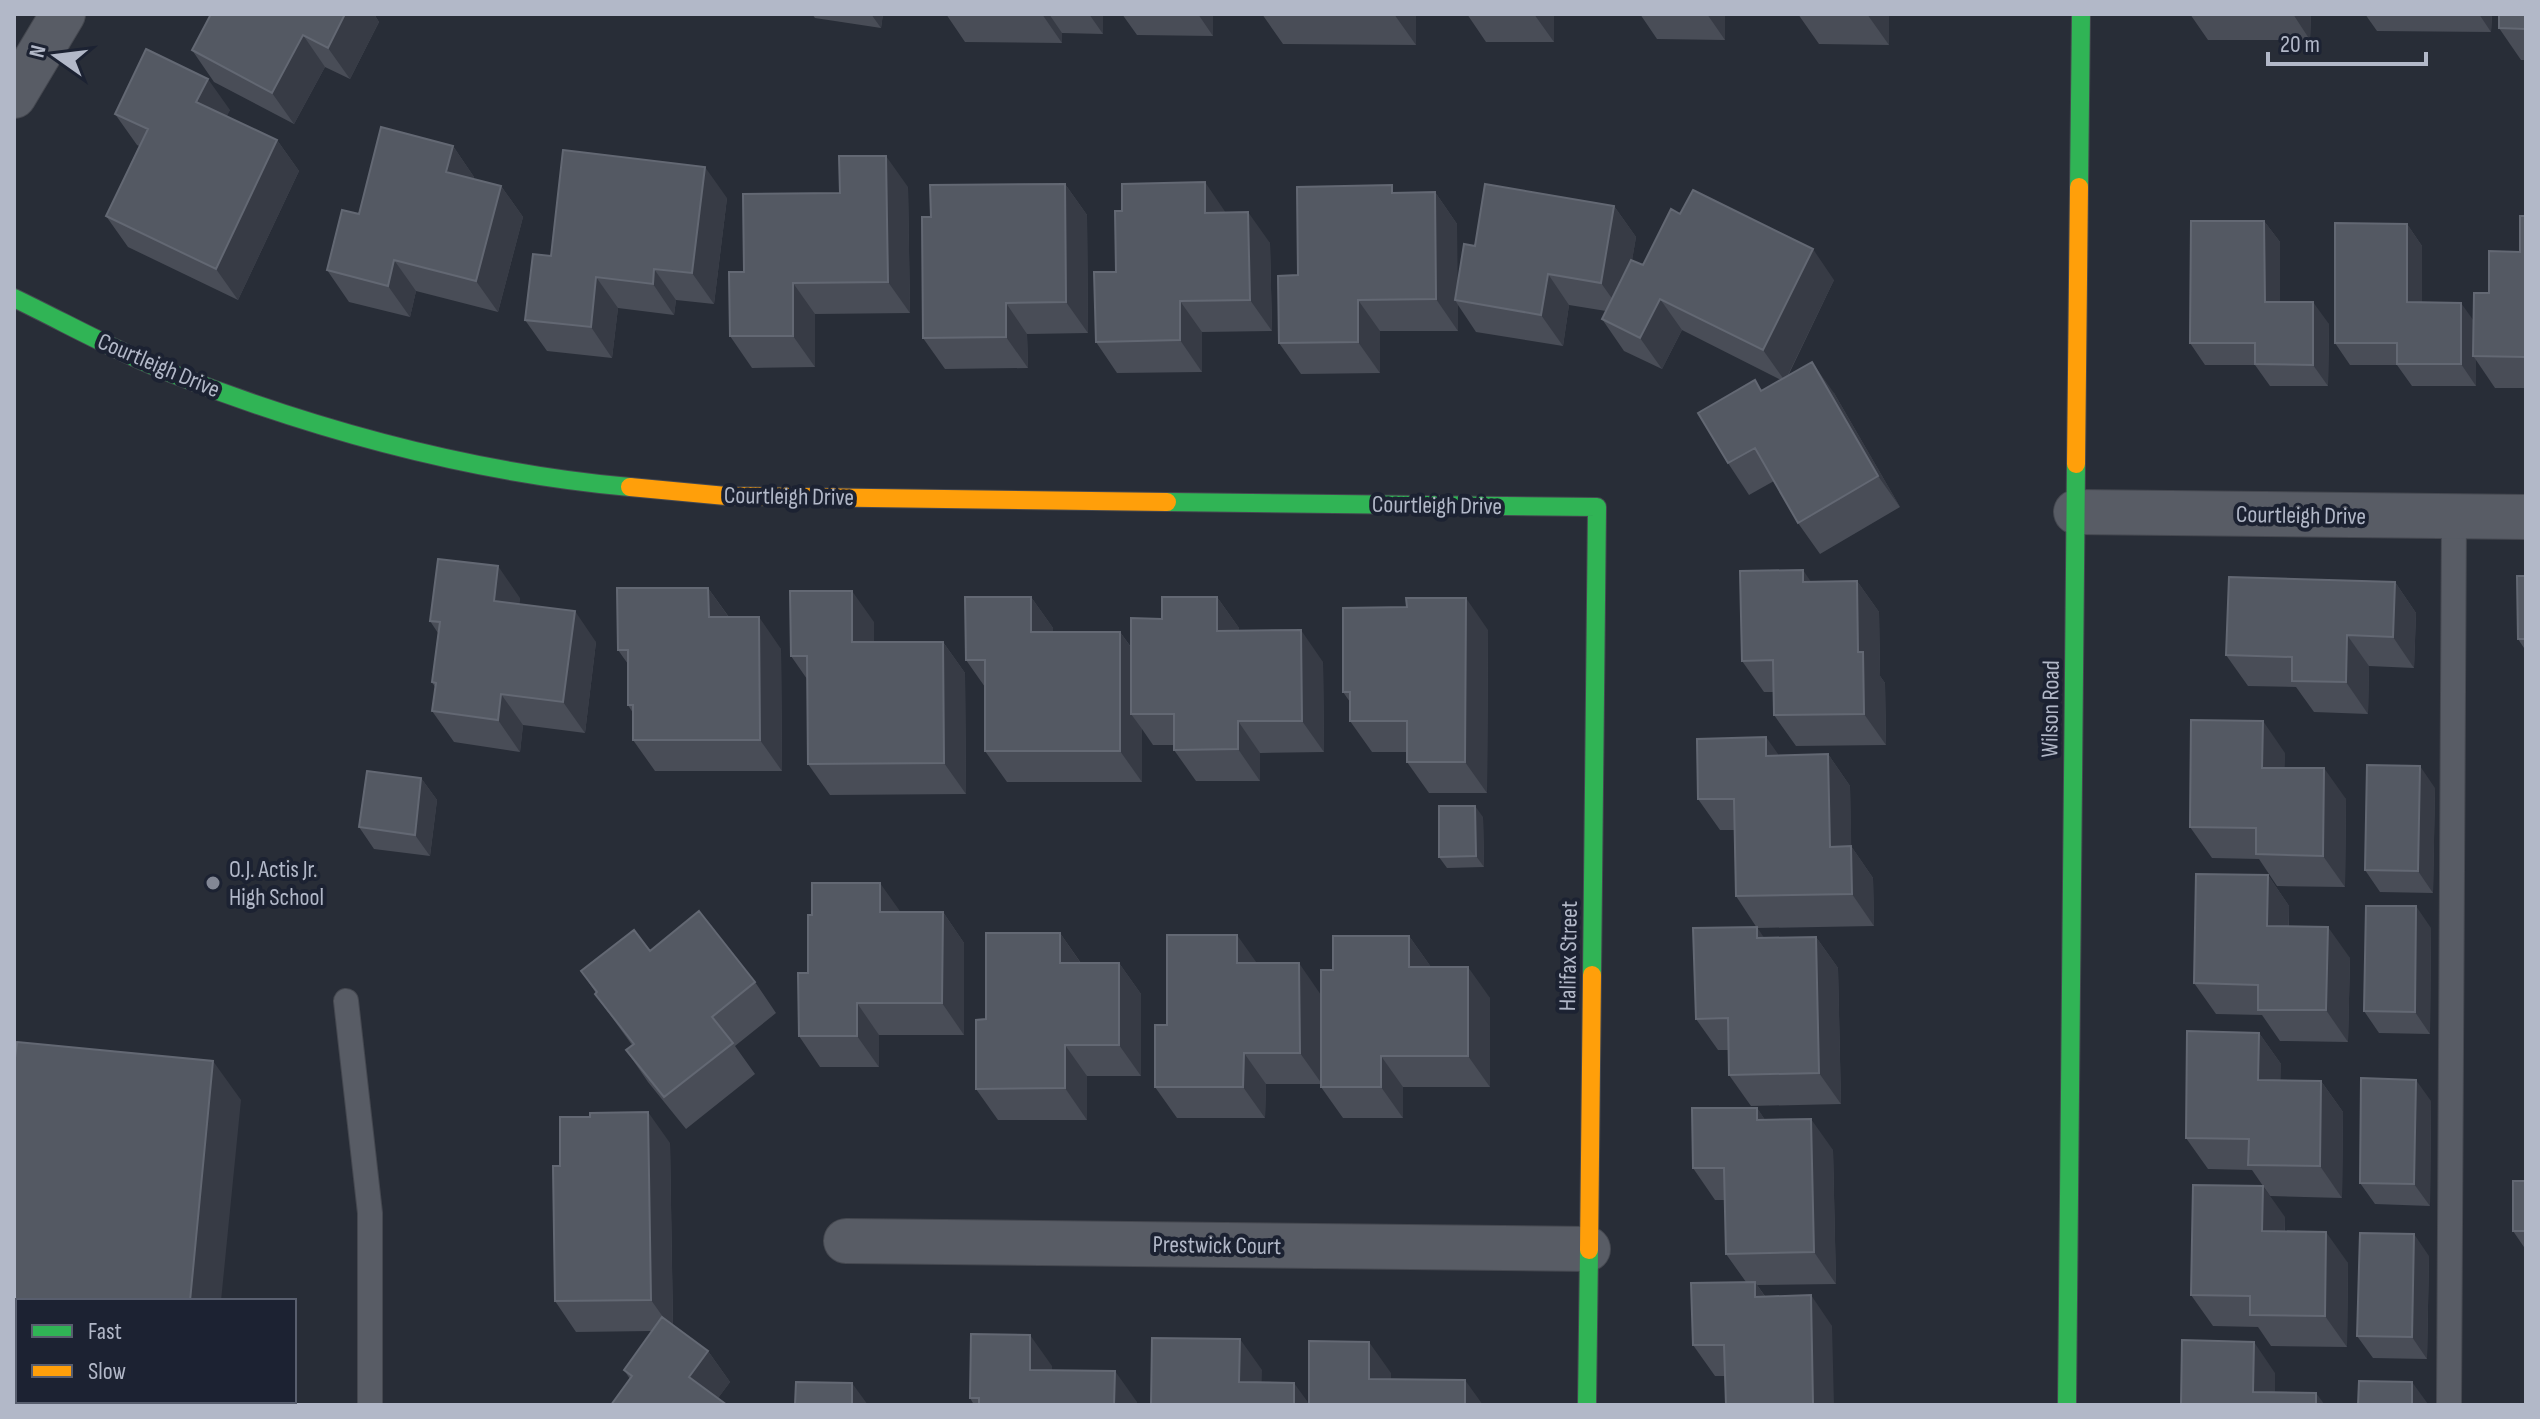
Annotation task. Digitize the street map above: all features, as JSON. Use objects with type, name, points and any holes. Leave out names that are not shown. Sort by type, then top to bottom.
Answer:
[{"type":"street","points":[[14,96],[63,14]]},
{"type":"street","name":"Wilson Road","points":[[2067,1405],[2081,14]]},
{"type":"street","name":"Courtleigh Drive","points":[[14,298],[170,373],[298,419],[439,457],[582,483],[726,496],[1597,507]]},
{"type":"street","name":"Halifax Street","points":[[1587,1405],[1597,507]]},
{"type":"street","name":"Courtleigh Drive","points":[[2076,512],[2526,517]]},
{"type":"street","name":"Prestwick Court","points":[[846,1241],[1588,1249]]},
{"type":"lane","points":[[2449,1405],[2454,516]]},
{"type":"lane","points":[[346,1001],[370,1213],[370,1405]]},
{"type":"building","points":[[211,14],[345,14],[328,48],[303,35],[272,93],[192,50]]},
{"type":"building","points":[[2499,14],[2526,14],[2526,29],[2499,28]]},
{"type":"building","points":[[146,49],[208,79],[196,102],[277,140],[216,269],[106,216],[148,129],[115,114]]},
{"type":"building","points":[[381,127],[453,146],[446,172],[501,186],[476,281],[394,260],[388,286],[327,270],[342,210],[359,214]]},
{"type":"building","points":[[563,150],[705,167],[692,273],[654,269],[653,284],[596,277],[591,327],[525,320],[533,254],[551,256]]},
{"type":"building","points":[[839,156],[886,156],[888,282],[793,283],[793,336],[730,336],[729,272],[744,272],[743,194],[840,193]]},
{"type":"building","points":[[1205,182],[1205,213],[1248,212],[1250,300],[1180,301],[1180,340],[1096,342],[1094,272],[1116,272],[1115,211],[1122,211],[1122,184]]},
{"type":"building","points":[[1065,184],[1066,302],[1006,303],[1006,337],[923,338],[922,217],[931,217],[930,185]]},
{"type":"building","points":[[1485,184],[1614,206],[1601,283],[1548,274],[1541,315],[1455,300],[1464,244],[1475,246]]},
{"type":"building","points":[[1392,185],[1392,193],[1435,192],[1436,299],[1358,300],[1358,342],[1279,343],[1278,276],[1298,275],[1297,187]]},
{"type":"building","points":[[1693,190],[1813,249],[1763,350],[1660,299],[1640,338],[1602,319],[1631,260],[1643,265],[1671,209],[1680,214]]},
{"type":"building","points":[[2520,216],[2526,216],[2526,357],[2473,356],[2474,293],[2489,293],[2489,251],[2520,252]]},
{"type":"building","points":[[2191,221],[2264,221],[2265,302],[2313,302],[2313,365],[2255,364],[2255,343],[2190,343]]},
{"type":"building","points":[[2335,223],[2407,224],[2407,302],[2461,303],[2461,364],[2397,364],[2397,343],[2335,343]]},
{"type":"building","points":[[1812,362],[1878,476],[1798,523],[1755,448],[1728,463],[1698,413],[1755,380],[1761,391]]},
{"type":"building","points":[[438,559],[498,566],[494,601],[575,611],[563,702],[501,694],[498,720],[432,711],[436,683],[432,682],[440,622],[430,621]]},
{"type":"building","points":[[1803,570],[1803,582],[1857,581],[1858,652],[1863,652],[1864,714],[1774,715],[1773,660],[1742,661],[1740,571]]},
{"type":"building","points":[[2517,576],[2526,576],[2526,639],[2518,639]]},
{"type":"building","points":[[2229,577],[2395,582],[2393,637],[2347,635],[2346,682],[2292,681],[2292,657],[2226,655]]},
{"type":"building","points":[[617,588],[708,588],[709,617],[759,617],[760,740],[633,740],[633,705],[628,705],[628,650],[618,650]]},
{"type":"building","points":[[790,591],[852,591],[852,642],[943,642],[944,763],[808,764],[807,656],[791,656]]},
{"type":"building","points":[[965,597],[1031,597],[1031,632],[1120,632],[1120,751],[985,751],[985,660],[966,660]]},
{"type":"building","points":[[1162,597],[1217,597],[1217,631],[1301,630],[1302,721],[1238,721],[1238,749],[1174,750],[1174,714],[1131,714],[1131,618],[1162,619]]},
{"type":"building","points":[[1406,598],[1466,598],[1465,762],[1407,762],[1407,721],[1350,721],[1350,692],[1343,692],[1343,608],[1407,607]]},
{"type":"building","points":[[2191,720],[2263,721],[2262,768],[2324,768],[2323,856],[2256,854],[2256,828],[2190,827]]},
{"type":"building","points":[[1766,737],[1766,756],[1828,754],[1830,847],[1851,846],[1852,894],[1736,896],[1734,799],[1698,799],[1697,739]]},
{"type":"building","points":[[2367,765],[2420,766],[2418,871],[2365,870]]},
{"type":"building","points":[[367,771],[421,778],[415,835],[359,827]]},
{"type":"building","points":[[1439,806],[1475,806],[1476,856],[1439,857]]},
{"type":"building","points":[[2196,874],[2268,875],[2267,926],[2328,927],[2326,1010],[2258,1010],[2258,985],[2194,983]]},
{"type":"building","points":[[812,883],[880,883],[880,912],[943,912],[942,1003],[857,1003],[857,1036],[799,1036],[798,973],[808,973],[808,915],[812,915]]},
{"type":"building","points":[[2366,906],[2416,906],[2415,1012],[2364,1011]]},
{"type":"building","points":[[699,911],[755,982],[712,1017],[733,1043],[664,1097],[626,1050],[634,1044],[581,971],[634,930],[650,951]]},
{"type":"building","points":[[1757,927],[1757,938],[1816,937],[1819,1073],[1729,1075],[1728,1018],[1696,1019],[1693,928]]},
{"type":"building","points":[[986,933],[1060,933],[1060,963],[1119,963],[1119,1045],[1065,1045],[1065,1088],[976,1089],[976,1020],[986,1019]]},
{"type":"building","points":[[1167,935],[1237,935],[1237,963],[1299,963],[1300,1053],[1244,1053],[1243,1087],[1155,1087],[1155,1025],[1167,1025]]},
{"type":"building","points":[[1333,936],[1409,936],[1409,967],[1468,967],[1468,1056],[1381,1056],[1381,1087],[1321,1087],[1321,970],[1333,970]]},
{"type":"building","points":[[2187,1031],[2259,1033],[2258,1080],[2321,1081],[2320,1166],[2248,1165],[2249,1139],[2186,1138]]},
{"type":"building","points":[[17,1042],[213,1061],[190,1299],[16,1299],[16,1403],[180,1405],[14,1405],[14,1066]]},
{"type":"building","points":[[2361,1078],[2416,1080],[2414,1184],[2360,1183]]},
{"type":"building","points":[[1692,1108],[1757,1108],[1757,1120],[1811,1119],[1814,1252],[1726,1254],[1724,1168],[1693,1168]]},
{"type":"building","points":[[648,1112],[651,1300],[555,1301],[553,1166],[560,1166],[560,1117]]},
{"type":"building","points":[[2513,1181],[2526,1181],[2526,1231],[2513,1231]]},
{"type":"building","points":[[2193,1185],[2263,1186],[2262,1231],[2326,1232],[2325,1316],[2250,1315],[2250,1296],[2191,1295]]},
{"type":"building","points":[[2360,1233],[2414,1234],[2412,1337],[2357,1336]]},
{"type":"building","points":[[1755,1282],[1755,1297],[1811,1295],[1813,1405],[1726,1405],[1724,1345],[1693,1345],[1691,1283]]},
{"type":"building","points":[[662,1317],[708,1351],[689,1377],[727,1405],[611,1405],[632,1376],[624,1370]]},
{"type":"building","points":[[971,1334],[1030,1335],[1030,1370],[1115,1371],[1114,1405],[979,1405],[979,1398],[970,1398]]},
{"type":"building","points":[[1152,1338],[1240,1339],[1239,1382],[1294,1383],[1294,1405],[1151,1405]]},
{"type":"building","points":[[2182,1340],[2254,1342],[2253,1392],[2316,1393],[2316,1405],[2181,1405]]},
{"type":"building","points":[[1309,1341],[1369,1342],[1369,1379],[1465,1380],[1465,1405],[1309,1405]]},
{"type":"building","points":[[2359,1381],[2412,1382],[2412,1405],[2358,1405]]},
{"type":"building","points":[[796,1382],[852,1383],[852,1405],[795,1405]]},
{"type":"traffic: fast","points":[[2079,187],[2081,14]]},
{"type":"traffic: fast","points":[[14,298],[153,366],[284,414],[455,460],[630,487]]},
{"type":"traffic: fast","points":[[2067,1405],[2076,464]]},
{"type":"traffic: fast","points":[[1167,502],[1597,507],[1592,975]]},
{"type":"traffic: fast","points":[[1587,1405],[1589,1250]]},
{"type":"traffic: slow","points":[[2076,464],[2079,187]]},
{"type":"traffic: slow","points":[[630,487],[726,496],[1167,502]]},
{"type":"traffic: slow","points":[[1589,1250],[1592,975]]},
{"type":"place","name":"O.J. Actis Jr. High School","points":[[213,883]]}]
